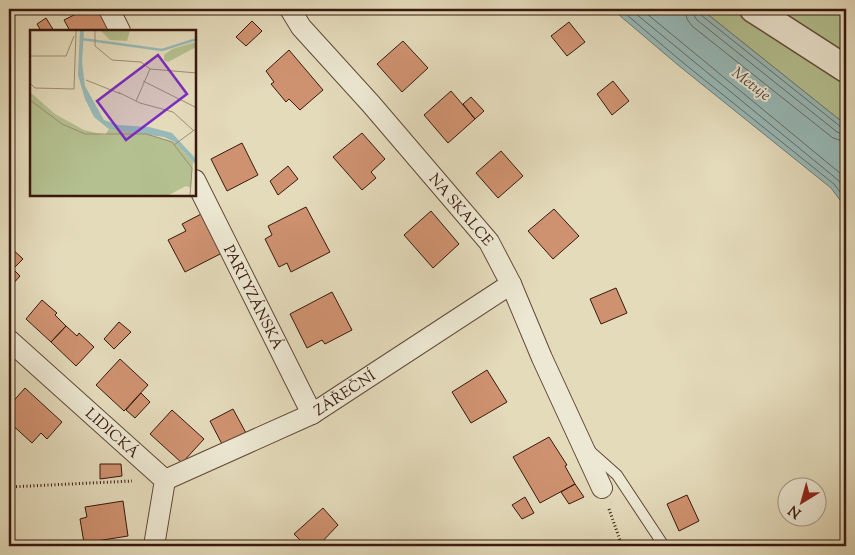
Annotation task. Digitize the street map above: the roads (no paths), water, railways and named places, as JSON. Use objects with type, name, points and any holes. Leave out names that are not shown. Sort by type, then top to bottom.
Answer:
[{"type":"street","points":[[109,9],[120,30]]},
{"type":"street","name":"NA SKALCE","points":[[290,9],[301,27],[371,104],[489,242],[511,284],[542,358],[602,488]]},
{"type":"street","points":[[754,9],[846,69]]},
{"type":"street","name":"PARTYZÁNSKÁ","points":[[196,182],[312,414]]},
{"type":"street","name":"ZÁŘEČNÍ","points":[[165,480],[312,414],[511,284]]},
{"type":"street","name":"LIDICKÁ","points":[[9,340],[165,480]]},
{"type":"street","points":[[154,546],[165,480]]},
{"type":"lane","name":"NA SKALCE","points":[[582,444],[617,475],[664,546]]},
{"type":"water","name":"Metuje","points":[[612,9],[701,9],[846,125],[846,208],[831,188],[678,65]]}]
